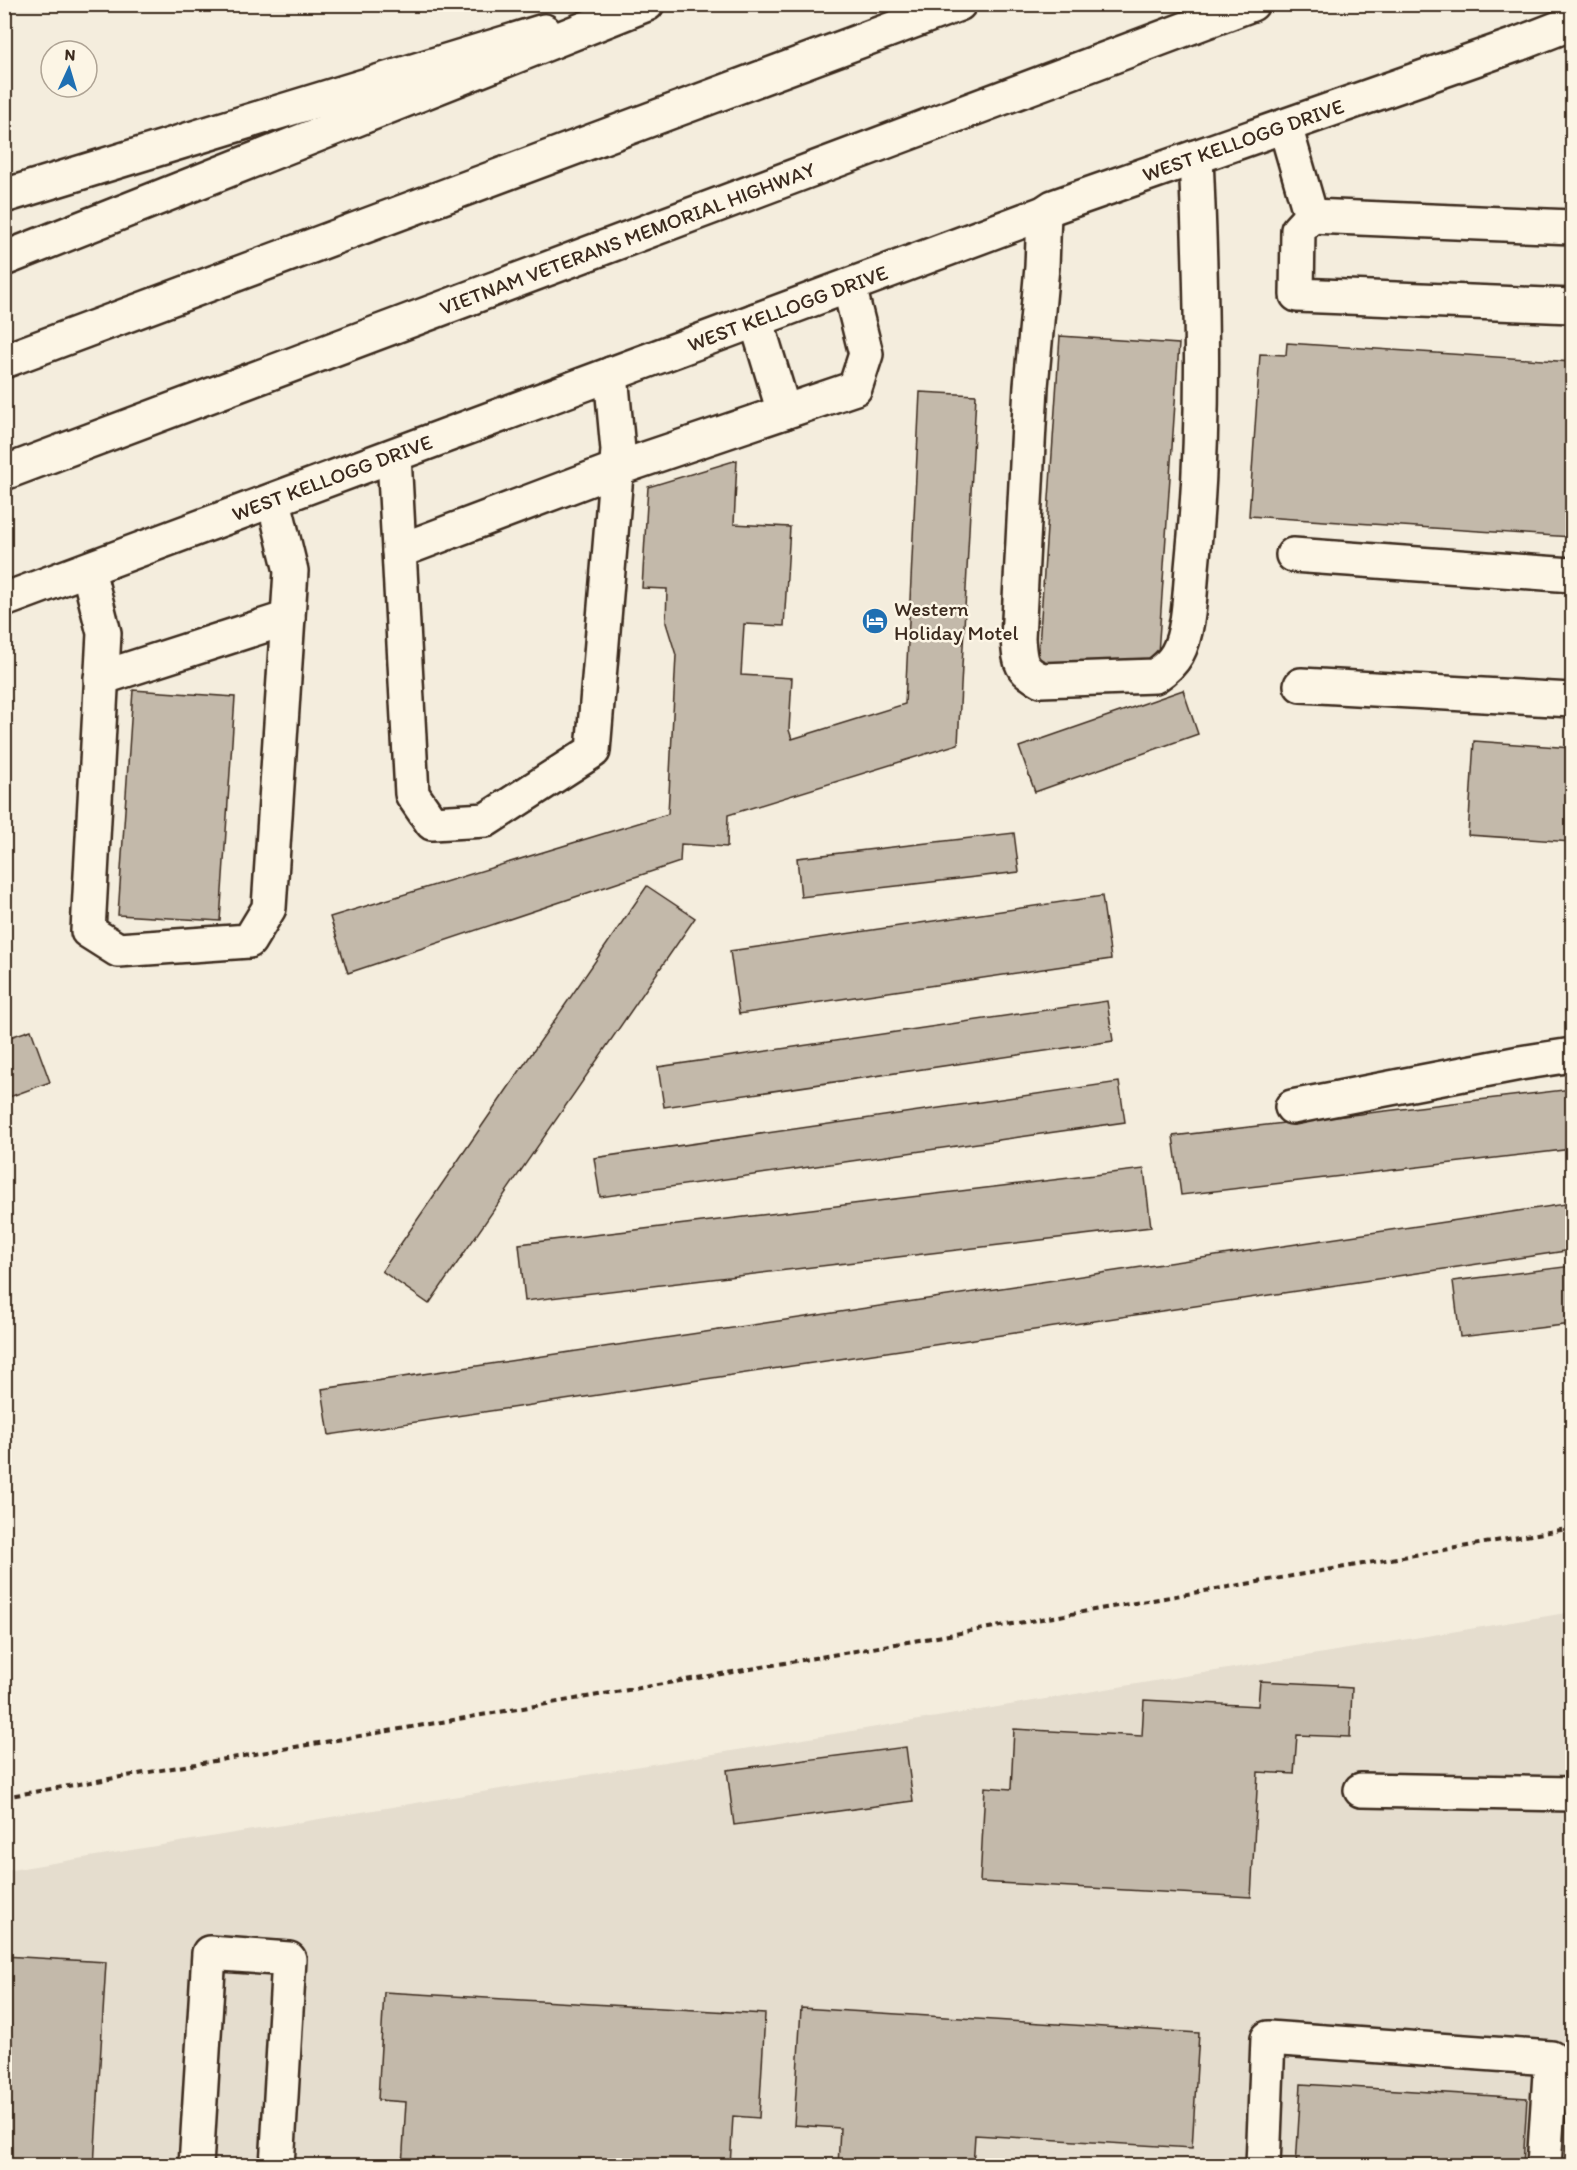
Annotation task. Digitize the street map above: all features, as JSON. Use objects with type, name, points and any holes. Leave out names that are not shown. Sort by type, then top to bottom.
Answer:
[{"type":"main road","points":[[4,196],[632,4]]},
{"type":"main road","points":[[4,259],[647,4]]},
{"type":"main road","points":[[4,361],[959,4]]},
{"type":"main road","name":"VIETNAM VETERANS MEMORIAL HIGHWAY","points":[[4,473],[1252,4]]},
{"type":"main road","name":"WEST KELLOGG DRIVE","points":[[4,600],[1044,213],[1053,207],[1518,44],[1572,22]]},
{"type":"main road","points":[[1518,44],[1572,40]]},
{"type":"main road","points":[[1286,126],[1311,216]]},
{"type":"main road","points":[[1044,213],[1042,267],[1031,386],[1018,639],[1021,663],[1028,673],[1041,680],[1155,676],[1166,669],[1178,652],[1187,619],[1195,537],[1201,398],[1200,251],[1196,158]]},
{"type":"main road","points":[[1572,227],[1311,216],[1298,230],[1297,295],[1572,306]]},
{"type":"main road","points":[[399,551],[616,469],[855,388],[866,354],[849,286]]},
{"type":"main road","points":[[756,320],[784,412]]},
{"type":"main road","points":[[394,456],[412,794],[432,822],[486,820],[593,751],[618,450],[611,375]]},
{"type":"main road","points":[[88,570],[104,633],[88,931],[118,950],[249,941],[269,908],[291,571],[274,501]]},
{"type":"main road","points":[[1293,555],[1572,575]]},
{"type":"main road","points":[[101,678],[288,618]]},
{"type":"main road","points":[[1301,685],[1572,700]]},
{"type":"main road","points":[[1292,1107],[1508,1065],[1572,1055]]},
{"type":"main road","points":[[1361,1790],[1572,1794]]},
{"type":"main road","points":[[196,2166],[209,1953],[289,1959],[277,2166]]},
{"type":"main road","points":[[1263,2166],[1268,2038],[1551,2058],[1544,2166]]},
{"type":"path","points":[[4,1797],[1572,1528]]},
{"type":"shaded area","points":[[1572,1612],[1572,2165],[5,2166],[5,1871]]},
{"type":"building","points":[[1060,336],[1179,344],[1157,669],[1038,661]]},
{"type":"building","points":[[1287,343],[1572,362],[1572,537],[1249,516],[1260,354],[1286,355]]},
{"type":"building","points":[[920,392],[976,395],[958,744],[728,815],[727,847],[681,844],[680,862],[348,973],[330,917],[668,814],[676,655],[666,623],[667,589],[642,588],[648,487],[737,460],[734,524],[790,527],[784,626],[744,624],[741,675],[792,678],[789,730],[792,739],[905,704]]},
{"type":"building","points":[[133,690],[235,697],[220,921],[118,915]]},
{"type":"building","points":[[1183,690],[1198,734],[1035,792],[1019,747]]},
{"type":"building","points":[[1474,741],[1572,748],[1572,842],[1468,835]]},
{"type":"building","points":[[1014,833],[1019,872],[801,897],[797,858]]},
{"type":"building","points":[[647,886],[695,918],[429,1304],[382,1271]]},
{"type":"building","points":[[1102,896],[1111,959],[739,1014],[730,951]]},
{"type":"building","points":[[1107,1001],[1113,1041],[664,1107],[658,1067]]},
{"type":"building","points":[[31,1030],[50,1082],[4,1099],[4,1039]]},
{"type":"building","points":[[1119,1082],[1125,1122],[600,1197],[594,1158]]},
{"type":"building","points":[[1572,1089],[1572,1149],[1181,1195],[1173,1136]]},
{"type":"building","points":[[1144,1169],[1151,1227],[525,1301],[519,1244]]},
{"type":"building","points":[[1572,1203],[1572,1250],[329,1435],[322,1389]]},
{"type":"building","points":[[1572,1266],[1572,1324],[1460,1337],[1453,1281]]},
{"type":"building","points":[[1260,1681],[1337,1685],[1337,1687],[1352,1688],[1350,1737],[1297,1735],[1294,1774],[1258,1772],[1251,1897],[980,1882],[985,1787],[1011,1789],[1014,1729],[1142,1736],[1144,1700],[1258,1706]]},
{"type":"building","points":[[906,1747],[913,1801],[734,1825],[727,1770]]},
{"type":"building","points":[[4,1956],[106,1962],[94,2166],[4,2166]]},
{"type":"building","points":[[384,1992],[765,2014],[759,2118],[733,2116],[730,2166],[402,2166],[406,2102],[378,2100]]},
{"type":"building","points":[[801,2008],[1199,2033],[1192,2148],[975,2135],[973,2166],[838,2166],[840,2128],[794,2125]]},
{"type":"building","points":[[1301,2084],[1527,2098],[1523,2166],[1296,2166]]},
{"type":"place","name":"Western Holiday Motel","points":[[875,621]]}]
